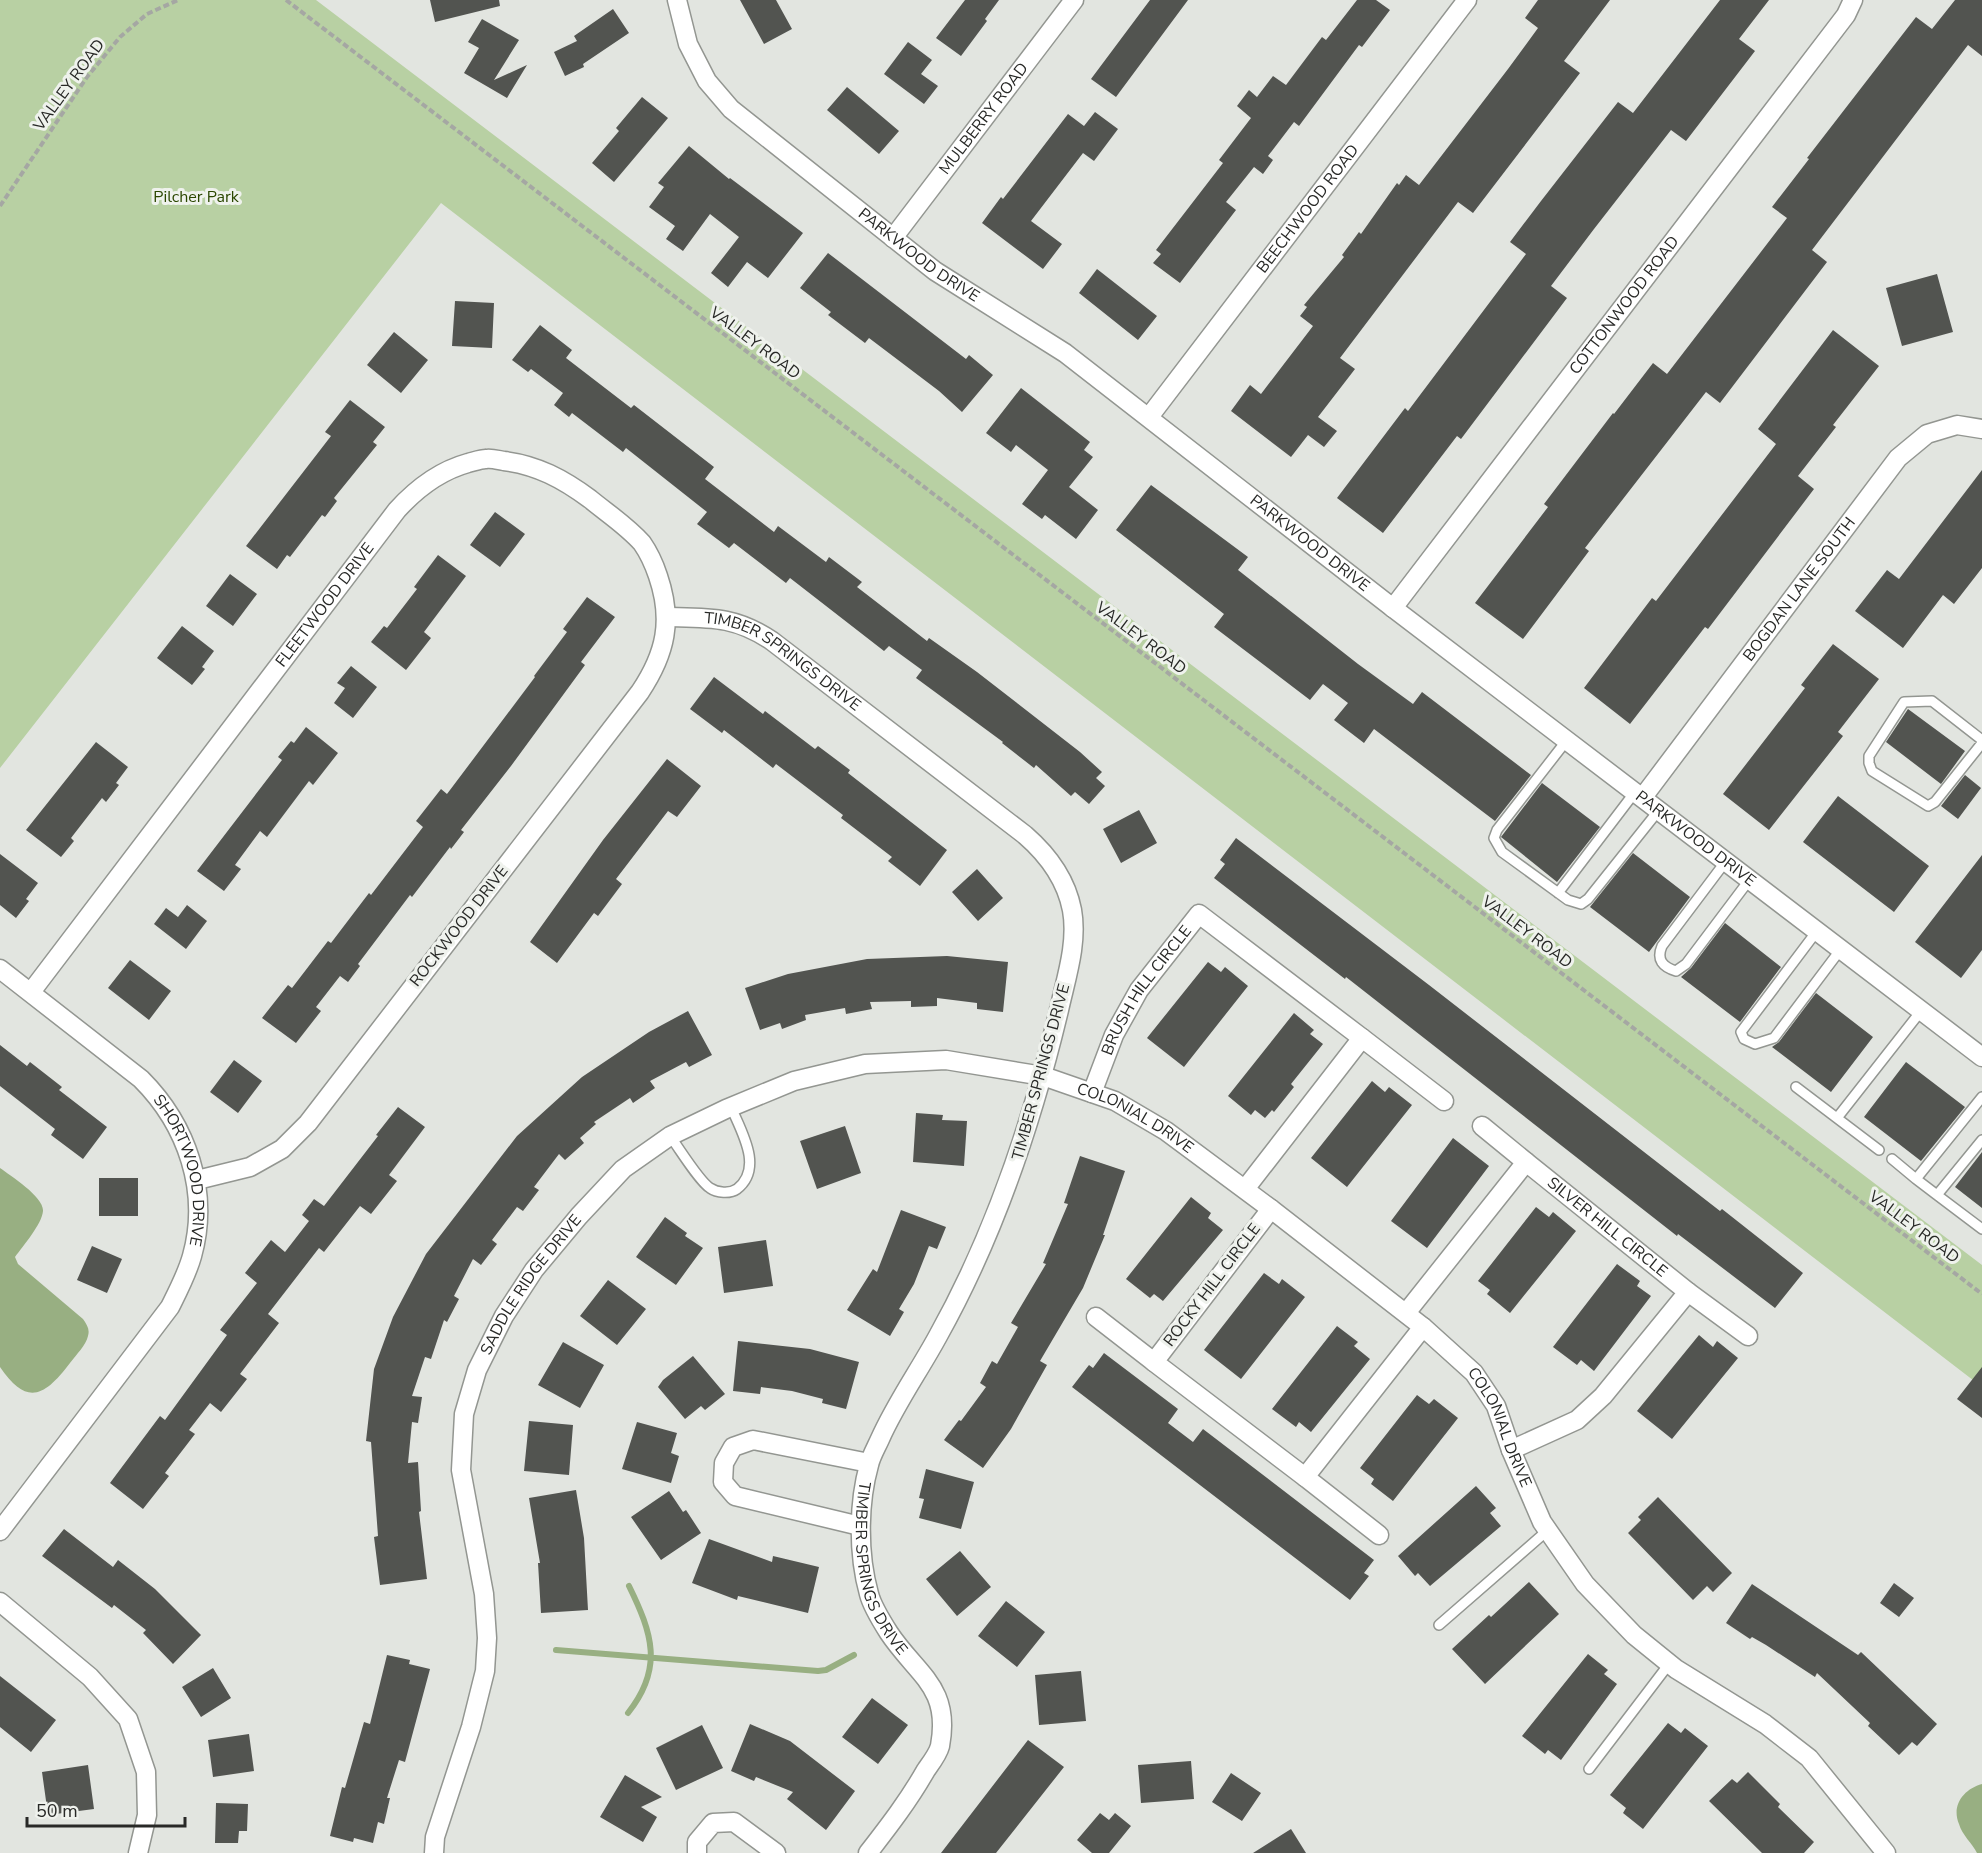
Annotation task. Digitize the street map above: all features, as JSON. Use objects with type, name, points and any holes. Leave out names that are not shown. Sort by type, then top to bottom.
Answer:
[{"type":"street","name":"PARKWOOD DRIVE","points":[[677,0],[688,44],[706,81],[730,109],[935,271],[1065,353],[1393,608],[1921,1011],[1980,1051]]},
{"type":"street","name":"MULBERRY ROAD","points":[[893,237],[1074,0]]},
{"type":"street","name":"BEECHWOOD ROAD","points":[[1149,417],[1467,0]]},
{"type":"street","name":"COTTONWOOD ROAD","points":[[1393,608],[1846,15],[1853,0]]},
{"type":"street","name":"BOGDAN LANE SOUTH","points":[[1639,795],[1898,458],[1926,434],[1957,425],[1982,429]]},
{"type":"street","name":"FLEETWOOD DRIVE","points":[[30,992],[398,510],[410,495],[449,468],[485,459],[523,464],[558,477],[575,488],[622,524],[642,544],[651,558],[664,595],[667,617]]},
{"type":"street","name":"TIMBER SPRINGS DRIVE","points":[[667,617],[722,620],[753,628],[1007,820],[1042,850],[1056,869],[1066,889],[1072,911],[1073,937],[1070,962],[1043,1076],[1011,1177],[978,1259],[939,1336],[886,1425],[869,1463],[860,1526],[869,1596],[890,1634],[932,1684],[942,1714],[940,1749],[907,1802],[868,1853]]},
{"type":"street","name":"ROCKWOOD DRIVE","points":[[196,1180],[250,1167],[282,1149],[308,1123],[640,692],[657,662],[664,642],[667,617]]},
{"type":"street","name":"BRUSH HILL CIRCLE","points":[[1092,1093],[1114,1035],[1140,990],[1199,914],[1444,1101]]},
{"type":"street","name":"SHORTWOOD DRIVE","points":[[0,969],[141,1078],[155,1093],[171,1114],[181,1134],[196,1180],[198,1221],[192,1256],[183,1282],[170,1307],[0,1530]]},
{"type":"street","points":[[1245,1189],[1362,1038]]},
{"type":"street","name":"SADDLE RIDGE DRIVE","points":[[434,1853],[435,1837],[471,1727],[484,1671],[487,1638],[484,1594],[461,1470],[464,1414],[477,1370],[504,1316],[528,1280],[579,1216],[623,1169],[670,1136],[794,1081],[865,1064],[946,1060],[1043,1076]]},
{"type":"street","name":"COLONIAL DRIVE","points":[[1043,1076],[1115,1101],[1166,1131],[1424,1327],[1474,1373],[1496,1406],[1511,1450],[1542,1522],[1585,1584],[1634,1635],[1670,1664],[1764,1724],[1809,1758],[1886,1853]]},
{"type":"street","name":"SILVER HILL CIRCLE","points":[[1482,1126],[1688,1292],[1748,1336]]},
{"type":"street","points":[[1406,1313],[1526,1162]]},
{"type":"street","name":"ROCKY HILL CIRCLE","points":[[1154,1362],[1271,1209]]},
{"type":"street","points":[[1511,1450],[1577,1420],[1603,1396],[1688,1292]]},
{"type":"street","name":"ROCKY HILL CIRCLE","points":[[1096,1317],[1379,1535]]},
{"type":"street","points":[[1305,1477],[1424,1327]]},
{"type":"street","points":[[860,1526],[735,1496],[723,1482],[724,1463],[734,1446],[753,1440],[869,1463]]},
{"type":"street","points":[[0,1602],[90,1677],[128,1719],[146,1772],[147,1815],[138,1853]]},
{"type":"street","points":[[697,1853],[697,1842],[713,1823],[734,1822],[776,1853]]},
{"type":"lane","points":[[1932,701],[1982,742],[1935,802],[1928,806],[1872,771],[1869,763],[1869,756],[1905,702],[1932,701]]},
{"type":"lane","points":[[1567,740],[1497,830],[1494,838],[1502,852],[1558,893],[1581,904],[1588,899],[1659,810]]},
{"type":"lane","points":[[1558,893],[1639,795]]},
{"type":"lane","points":[[1726,861],[1662,946],[1659,954],[1660,961],[1665,967],[1676,971],[1686,964],[1750,879]]},
{"type":"lane","points":[[1817,931],[1742,1032],[1744,1039],[1755,1044],[1774,1038],[1841,949]]},
{"type":"lane","points":[[1837,1118],[1921,1011]]},
{"type":"lane","points":[[1796,1087],[1878,1150]]},
{"type":"lane","points":[[1916,1179],[1982,1097]]},
{"type":"lane","points":[[670,1136],[709,1188],[721,1192],[735,1191],[745,1181],[750,1167],[748,1151],[731,1107]]},
{"type":"lane","points":[[1937,1195],[1982,1140]]},
{"type":"lane","points":[[1892,1159],[1982,1229]]},
{"type":"lane","points":[[1439,1624],[1548,1530]]},
{"type":"lane","points":[[1589,1769],[1670,1664]]},
{"type":"path","name":"VALLEY ROAD","points":[[0,206],[87,77],[120,37],[147,14],[178,0]]},
{"type":"path","name":"VALLEY ROAD","points":[[286,0],[1982,1294]]},
{"type":"green space","name":"Pilcher Park","points":[[0,0],[316,0],[1982,1265],[1982,1387],[441,203],[0,768]]},
{"type":"shaded area","points":[[0,1168],[33,1193],[42,1205],[42,1216],[36,1228],[15,1257],[18,1264],[83,1319],[88,1329],[85,1343],[61,1374],[44,1389],[36,1392],[27,1392],[19,1388],[0,1367]]},
{"type":"shaded area","points":[[1982,1784],[1982,1853],[1977,1853],[1960,1828],[1957,1810],[1965,1794]]},
{"type":"building","points":[[430,0],[499,0],[500,6],[435,22]]},
{"type":"building","points":[[740,0],[776,0],[792,29],[764,44]]},
{"type":"building","points":[[965,0],[999,0],[985,19],[987,21],[961,56],[936,38]]},
{"type":"building","points":[[1150,0],[1188,0],[1116,97],[1091,79]]},
{"type":"building","points":[[1357,0],[1376,0],[1390,10],[1362,47],[1359,45],[1299,126],[1294,122],[1268,156],[1273,160],[1263,174],[1254,167],[1226,202],[1236,210],[1180,283],[1153,263],[1161,254],[1156,250],[1223,163],[1219,160],[1251,118],[1237,106],[1249,90],[1257,97],[1273,76],[1286,85],[1322,37],[1326,40]]},
{"type":"building","points":[[1538,0],[1610,0],[1564,61],[1580,73],[1473,213],[1458,202],[1340,358],[1355,369],[1318,417],[1337,431],[1324,447],[1308,435],[1291,457],[1231,411],[1250,385],[1261,394],[1313,326],[1300,316],[1307,307],[1304,305],[1344,257],[1342,255],[1359,232],[1361,234],[1397,183],[1399,185],[1406,175],[1419,185],[1508,69],[1538,28],[1525,18]]},
{"type":"building","points":[[1720,0],[1769,0],[1739,39],[1755,51],[1686,141],[1671,130],[1594,229],[1551,286],[1567,298],[1461,439],[1457,436],[1383,533],[1337,498],[1405,408],[1408,411],[1526,254],[1510,242],[1541,201],[1618,102],[1633,113]]},
{"type":"building","points":[[1955,0],[1982,0],[1982,56],[1968,45],[1812,250],[1827,262],[1720,403],[1706,392],[1585,548],[1589,551],[1523,639],[1475,603],[1548,507],[1544,504],[1653,363],[1667,374],[1787,218],[1772,207],[1916,17],[1932,29]]},
{"type":"building","points":[[613,9],[629,33],[583,64],[584,67],[565,76],[554,52],[577,41],[574,36]]},
{"type":"building","points":[[482,19],[519,40],[494,80],[527,65],[507,98],[464,73],[479,48],[468,42]]},
{"type":"building","points":[[908,42],[932,60],[921,74],[938,86],[924,104],[884,74]]},
{"type":"building","points":[[847,87],[899,131],[879,154],[827,110]]},
{"type":"building","points":[[642,97],[668,118],[614,182],[592,163],[619,131],[616,128]]},
{"type":"building","points":[[1095,112],[1118,129],[1094,161],[1083,153],[1031,221],[1062,244],[1043,269],[982,223],[1068,114],[1084,126]]},
{"type":"building","points":[[689,146],[729,179],[803,233],[768,278],[747,262],[728,287],[711,273],[739,237],[710,214],[683,251],[666,239],[675,226],[649,207],[664,187],[658,183]]},
{"type":"building","points":[[828,253],[966,359],[969,355],[993,375],[962,412],[939,391],[869,338],[865,343],[828,315],[831,312],[800,288]]},
{"type":"building","points":[[1097,269],[1157,316],[1138,340],[1079,293]]},
{"type":"building","points":[[1937,274],[1953,332],[1902,346],[1886,288]]},
{"type":"building","points":[[455,301],[494,303],[492,348],[452,346]]},
{"type":"building","points":[[540,325],[572,350],[566,358],[631,408],[634,405],[714,467],[705,479],[774,532],[778,526],[826,562],[829,557],[862,582],[857,587],[927,641],[929,638],[977,672],[1080,752],[1102,772],[1096,778],[1105,786],[1089,804],[1075,792],[1071,796],[1036,765],[1034,768],[1003,742],[916,678],[922,670],[889,646],[884,651],[790,578],[786,583],[734,543],[729,548],[697,524],[707,512],[626,448],[623,452],[572,413],[569,417],[554,405],[563,393],[531,369],[528,372],[512,360]]},
{"type":"building","points":[[1833,330],[1879,366],[1833,425],[1836,427],[1798,476],[1814,489],[1708,629],[1705,627],[1630,724],[1584,688],[1652,598],[1656,601],[1776,444],[1758,429]]},
{"type":"building","points":[[394,332],[428,360],[401,393],[367,365]]},
{"type":"building","points":[[1021,388],[1090,442],[1084,450],[1093,457],[1069,487],[1098,510],[1076,539],[1045,515],[1042,519],[1022,504],[1048,470],[1016,445],[1011,452],[986,433]]},
{"type":"building","points":[[350,400],[385,427],[373,442],[377,445],[334,498],[337,501],[325,517],[322,515],[290,557],[287,555],[277,569],[246,546],[331,436],[325,432]]},
{"type":"building","points":[[1982,470],[1982,568],[1954,604],[1943,595],[1903,648],[1855,611],[1887,570],[1899,579]]},
{"type":"building","points":[[1151,485],[1248,557],[1238,570],[1358,664],[1413,704],[1422,692],[1531,775],[1495,821],[1374,729],[1364,743],[1334,720],[1348,703],[1323,684],[1310,700],[1214,627],[1224,614],[1116,530]]},
{"type":"building","points":[[495,512],[525,534],[500,567],[470,545]]},
{"type":"building","points":[[438,555],[466,576],[424,632],[431,638],[406,670],[371,642],[384,626],[387,628],[417,589],[414,587]]},
{"type":"building","points":[[230,574],[257,594],[233,626],[206,606]]},
{"type":"building","points":[[587,597],[615,617],[581,662],[585,665],[461,830],[464,832],[412,897],[410,895],[358,964],[360,966],[348,982],[340,976],[316,1007],[321,1011],[296,1043],[262,1018],[288,985],[292,988],[328,941],[331,943],[369,893],[371,895],[423,827],[416,821],[441,789],[447,794],[567,632],[563,629]]},
{"type":"building","points":[[182,626],[214,651],[202,667],[205,669],[192,685],[157,658]]},
{"type":"building","points":[[1833,644],[1879,679],[1838,732],[1843,736],[1769,830],[1723,794],[1805,688],[1801,685]]},
{"type":"building","points":[[351,666],[377,687],[353,718],[334,703],[345,688],[337,683]]},
{"type":"building","points":[[714,677],[763,714],[765,711],[815,749],[818,746],[850,770],[848,773],[947,850],[920,886],[888,861],[892,857],[841,818],[843,815],[776,764],[773,768],[724,730],[722,733],[690,709]]},
{"type":"building","points":[[1908,709],[1965,751],[1941,784],[1886,742]]},
{"type":"building","points":[[306,727],[338,753],[313,785],[309,781],[267,837],[260,831],[235,865],[241,869],[224,891],[197,871],[282,760],[278,757],[291,741],[294,743]]},
{"type":"building","points":[[96,742],[128,767],[116,783],[119,785],[106,802],[102,798],[71,838],[74,841],[61,857],[26,830]]},
{"type":"building","points":[[667,759],[701,786],[677,817],[668,811],[616,879],[622,884],[598,916],[594,913],[557,963],[530,942],[603,840]]},
{"type":"building","points":[[1965,775],[1981,788],[1958,819],[1941,806]]},
{"type":"building","points":[[1542,783],[1600,827],[1557,882],[1501,837]]},
{"type":"building","points":[[1838,796],[1929,866],[1894,912],[1803,842]]},
{"type":"building","points":[[1139,810],[1157,843],[1121,863],[1103,829]]},
{"type":"building","points":[[1236,838],[1803,1273],[1775,1308],[1678,1234],[1677,1236],[1346,977],[1345,979],[1214,878],[1225,864],[1220,860]]},
{"type":"building","points":[[1633,853],[1690,897],[1649,952],[1590,907]]},
{"type":"building","points":[[0,854],[38,883],[26,899],[29,901],[16,918],[0,905]]},
{"type":"building","points":[[1982,855],[1982,950],[1961,978],[1915,942]]},
{"type":"building","points":[[977,869],[1003,898],[978,921],[952,892]]},
{"type":"building","points":[[187,905],[207,921],[186,949],[154,924],[166,908],[178,917]]},
{"type":"building","points":[[1725,923],[1781,967],[1740,1022],[1681,977],[1691,968]]},
{"type":"building","points":[[947,956],[1008,962],[1003,1012],[977,1009],[977,1003],[937,998],[937,1006],[911,1007],[911,1001],[870,1002],[872,1009],[846,1014],[845,1008],[805,1015],[806,1020],[782,1029],[780,1023],[760,1030],[745,988],[788,974],[867,959]]},
{"type":"building","points":[[130,960],[171,991],[149,1020],[108,988]]},
{"type":"building","points":[[1208,962],[1221,972],[1225,967],[1248,986],[1184,1067],[1147,1038]]},
{"type":"building","points":[[1816,993],[1873,1037],[1831,1092],[1772,1047],[1779,1042]]},
{"type":"building","points":[[688,1011],[712,1055],[689,1067],[686,1062],[650,1081],[655,1088],[633,1103],[630,1098],[594,1122],[596,1124],[580,1138],[584,1143],[565,1160],[559,1154],[534,1187],[539,1190],[523,1211],[517,1207],[492,1240],[497,1244],[481,1265],[473,1259],[454,1296],[459,1299],[447,1322],[444,1320],[431,1359],[425,1357],[412,1396],[422,1397],[418,1423],[412,1422],[408,1463],[418,1462],[421,1511],[419,1512],[427,1579],[380,1585],[374,1537],[378,1536],[371,1442],[366,1441],[374,1369],[393,1317],[426,1254],[517,1136],[582,1077],[649,1032]]},
{"type":"building","points":[[1294,1013],[1314,1030],[1310,1034],[1323,1044],[1291,1084],[1294,1087],[1274,1112],[1272,1110],[1265,1118],[1255,1110],[1251,1115],[1228,1096]]},
{"type":"building","points":[[0,1045],[27,1066],[30,1062],[62,1087],[59,1090],[107,1127],[83,1159],[51,1135],[55,1129],[0,1086]]},
{"type":"building","points":[[234,1060],[262,1081],[238,1113],[210,1092]]},
{"type":"building","points":[[1906,1062],[1965,1107],[1921,1161],[1864,1117]]},
{"type":"building","points":[[1372,1081],[1385,1092],[1389,1087],[1412,1105],[1347,1187],[1311,1158]]},
{"type":"building","points":[[398,1107],[425,1127],[389,1175],[397,1181],[371,1214],[360,1206],[324,1252],[319,1248],[268,1314],[279,1323],[240,1374],[247,1379],[221,1412],[210,1403],[189,1430],[195,1434],[165,1473],[169,1476],[143,1509],[110,1483],[160,1416],[165,1420],[227,1335],[220,1330],[257,1283],[245,1273],[271,1240],[285,1252],[309,1221],[302,1215],[314,1199],[324,1206]]},
{"type":"building","points":[[916,1113],[943,1115],[942,1120],[967,1121],[964,1166],[913,1162]]},
{"type":"building","points":[[845,1126],[861,1173],[817,1189],[800,1141]]},
{"type":"building","points":[[1453,1138],[1489,1166],[1427,1248],[1391,1221]]},
{"type":"building","points":[[1982,1152],[1982,1208],[1955,1187]]},
{"type":"building","points":[[1080,1156],[1125,1171],[1103,1235],[1105,1235],[1083,1288],[1040,1361],[1047,1365],[1011,1429],[983,1468],[944,1440],[986,1387],[980,1383],[992,1361],[997,1364],[1018,1327],[1011,1323],[1046,1264],[1043,1263],[1068,1204],[1064,1203]]},
{"type":"building","points":[[99,1178],[138,1178],[138,1216],[99,1216]]},
{"type":"building","points":[[1191,1197],[1211,1213],[1208,1218],[1223,1230],[1163,1301],[1154,1294],[1150,1298],[1126,1279]]},
{"type":"building","points":[[1536,1207],[1549,1217],[1553,1212],[1576,1231],[1510,1313],[1487,1294],[1490,1290],[1478,1281]]},
{"type":"building","points":[[901,1210],[946,1227],[937,1249],[929,1246],[914,1284],[899,1309],[904,1312],[890,1336],[847,1310],[873,1269],[877,1272]]},
{"type":"building","points":[[665,1217],[687,1233],[685,1236],[703,1248],[676,1285],[636,1257]]},
{"type":"building","points":[[766,1240],[773,1286],[724,1293],[718,1247]]},
{"type":"building","points":[[92,1246],[122,1259],[107,1293],[77,1280]]},
{"type":"building","points":[[1617,1264],[1640,1281],[1637,1286],[1651,1296],[1594,1371],[1581,1360],[1577,1365],[1553,1347]]},
{"type":"building","points":[[1264,1273],[1279,1284],[1282,1279],[1305,1297],[1241,1379],[1204,1350]]},
{"type":"building","points":[[608,1280],[646,1309],[617,1345],[580,1316]]},
{"type":"building","points":[[1337,1326],[1358,1342],[1354,1346],[1370,1359],[1311,1432],[1299,1422],[1296,1427],[1272,1409]]},
{"type":"building","points":[[1699,1335],[1713,1347],[1717,1341],[1738,1358],[1672,1439],[1637,1411]]},
{"type":"building","points":[[738,1341],[810,1349],[859,1362],[846,1409],[822,1403],[823,1399],[792,1391],[761,1387],[760,1394],[733,1391]]},
{"type":"building","points":[[563,1342],[604,1365],[580,1408],[538,1385]]},
{"type":"building","points":[[1104,1353],[1178,1409],[1168,1423],[1193,1442],[1203,1429],[1374,1560],[1364,1573],[1369,1576],[1350,1600],[1072,1387],[1089,1365],[1093,1368]]},
{"type":"building","points":[[693,1356],[725,1394],[705,1410],[701,1406],[685,1419],[658,1387],[663,1380]]},
{"type":"building","points":[[1982,1367],[1982,1418],[1957,1399]]},
{"type":"building","points":[[1417,1395],[1429,1404],[1434,1399],[1458,1418],[1393,1501],[1371,1484],[1374,1479],[1360,1468]]},
{"type":"building","points":[[529,1421],[573,1425],[569,1475],[524,1471]]},
{"type":"building","points":[[637,1422],[677,1433],[671,1453],[679,1456],[671,1483],[622,1469]]},
{"type":"building","points":[[926,1469],[974,1482],[961,1529],[919,1518],[924,1499],[919,1498]]},
{"type":"building","points":[[1476,1486],[1496,1508],[1490,1513],[1501,1526],[1430,1586],[1418,1573],[1415,1576],[1398,1556]]},
{"type":"building","points":[[576,1490],[584,1538],[588,1610],[541,1613],[538,1563],[540,1563],[529,1498]]},
{"type":"building","points":[[669,1491],[683,1512],[686,1510],[701,1533],[661,1560],[631,1517]]},
{"type":"building","points":[[1658,1497],[1732,1573],[1713,1592],[1707,1586],[1693,1600],[1628,1533],[1641,1520],[1638,1517]]},
{"type":"building","points":[[64,1529],[113,1567],[118,1560],[155,1589],[201,1635],[173,1664],[143,1633],[146,1630],[114,1605],[112,1608],[42,1556]]},
{"type":"building","points":[[709,1539],[772,1562],[773,1556],[819,1567],[808,1613],[738,1596],[737,1600],[692,1583]]},
{"type":"building","points":[[960,1551],[991,1587],[957,1616],[926,1579]]},
{"type":"building","points":[[1529,1582],[1559,1614],[1485,1684],[1452,1649]]},
{"type":"building","points":[[1894,1583],[1914,1598],[1899,1617],[1880,1603]]},
{"type":"building","points":[[1752,1584],[1858,1655],[1861,1652],[1937,1724],[1917,1746],[1912,1742],[1899,1755],[1868,1726],[1870,1723],[1817,1673],[1815,1677],[1766,1645],[1752,1637],[1750,1639],[1726,1623]]},
{"type":"building","points":[[1006,1601],[1045,1632],[1017,1667],[978,1636]]},
{"type":"building","points":[[1588,1654],[1608,1670],[1604,1674],[1617,1684],[1561,1760],[1548,1750],[1545,1754],[1522,1736]]},
{"type":"building","points":[[387,1655],[410,1660],[409,1664],[430,1669],[405,1762],[399,1760],[387,1798],[390,1798],[384,1824],[378,1822],[373,1843],[354,1838],[353,1842],[330,1836],[342,1787],[345,1788],[364,1722],[370,1724]]},
{"type":"building","points":[[213,1668],[231,1698],[201,1717],[182,1687]]},
{"type":"building","points":[[1081,1671],[1086,1721],[1039,1725],[1035,1675]]},
{"type":"building","points":[[0,1676],[56,1720],[31,1752],[0,1727]]},
{"type":"building","points":[[872,1698],[908,1725],[878,1764],[842,1737]]},
{"type":"building","points":[[1668,1723],[1681,1733],[1685,1728],[1708,1746],[1643,1829],[1623,1813],[1626,1808],[1610,1795]]},
{"type":"building","points":[[750,1724],[790,1741],[855,1791],[826,1830],[787,1799],[793,1792],[756,1777],[754,1781],[731,1771]]},
{"type":"building","points":[[702,1725],[723,1768],[676,1790],[656,1748]]},
{"type":"building","points":[[249,1734],[254,1771],[213,1777],[208,1740]]},
{"type":"building","points":[[1028,1740],[1064,1767],[996,1853],[941,1853]]},
{"type":"building","points":[[1191,1761],[1194,1799],[1141,1803],[1138,1765]]},
{"type":"building","points":[[88,1765],[94,1809],[48,1815],[42,1772]]},
{"type":"building","points":[[1748,1772],[1780,1804],[1778,1807],[1814,1842],[1804,1853],[1762,1853],[1709,1801],[1732,1779],[1737,1783]]},
{"type":"building","points":[[1231,1773],[1261,1793],[1242,1821],[1212,1802]]},
{"type":"building","points":[[625,1775],[662,1797],[641,1807],[657,1817],[643,1842],[600,1817]]},
{"type":"building","points":[[216,1803],[248,1804],[247,1831],[239,1831],[238,1843],[215,1843]]},
{"type":"building","points":[[1100,1813],[1109,1820],[1115,1813],[1131,1826],[1109,1853],[1092,1853],[1077,1840]]},
{"type":"building","points":[[1291,1829],[1306,1853],[1253,1853],[1283,1834]]},
{"type":"waterway","points":[[628,1713],[647,1681],[651,1650],[644,1619],[629,1586]]},
{"type":"waterway","points":[[556,1650],[818,1671],[826,1670],[854,1655]]}]
